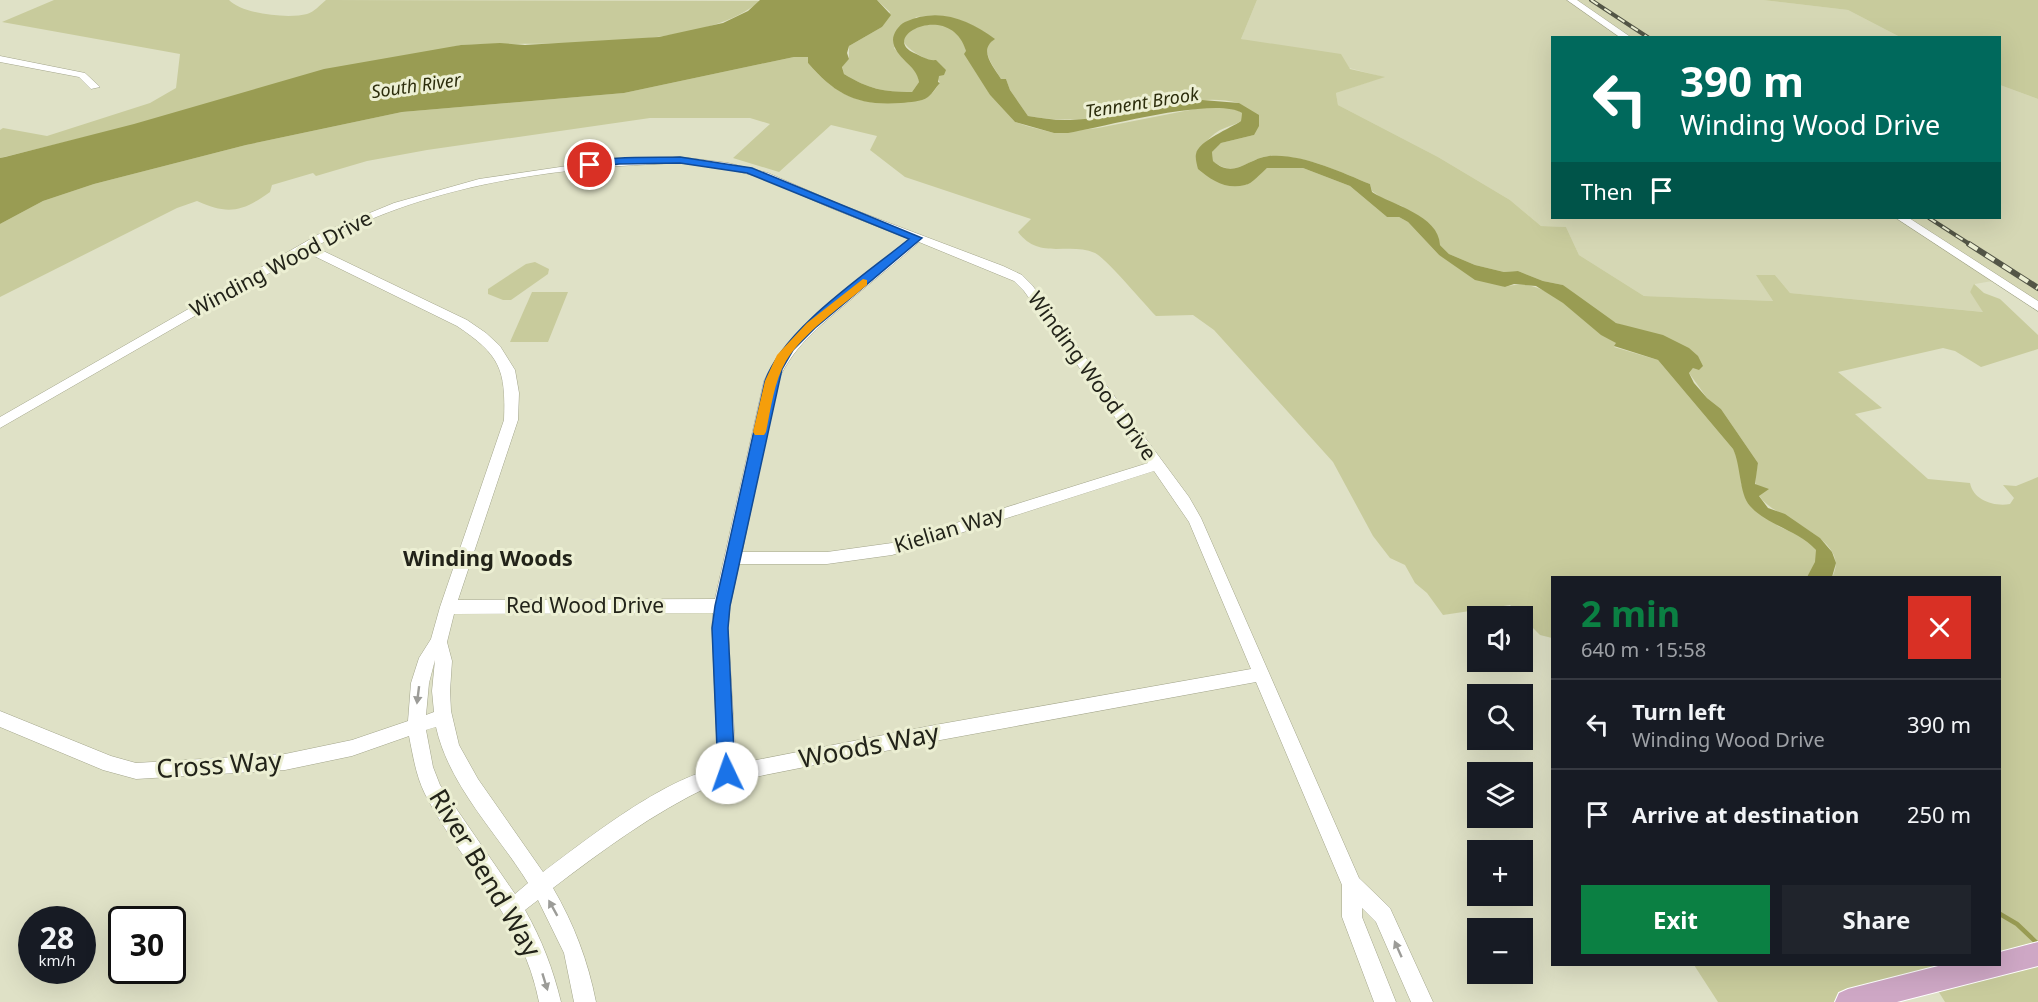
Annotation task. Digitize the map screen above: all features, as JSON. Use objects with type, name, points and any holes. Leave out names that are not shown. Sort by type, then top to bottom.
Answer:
[{"type":"main road","points":[[2001,964],[2038,954]]},
{"type":"main road","points":[[1848,1002],[1992,966]]},
{"type":"street","points":[[1571,0],[1625,36]]},
{"type":"street","points":[[0,59],[82,75],[95,87]]},
{"type":"street","name":"Winding Wood Drive","points":[[0,423],[305,248],[367,217],[439,192],[479,182],[555,170],[614,162],[653,160],[705,162],[764,175],[835,206],[1009,273],[1025,285],[1196,522],[1352,885],[1383,915],[1422,1002]]},
{"type":"street","points":[[1904,219],[2038,307]]},
{"type":"street","points":[[727,773],[720,628],[722,606],[771,381],[782,358],[811,326],[917,238]]},
{"type":"street","name":"River Bend Way","points":[[305,248],[462,323],[495,349],[508,370],[512,393],[511,420],[448,607],[439,642],[427,658],[420,682],[416,726],[424,767],[432,789],[512,908],[535,948],[550,1002]]},
{"type":"street","name":"Kielian Way","points":[[734,558],[828,558],[892,549],[1157,465]]},
{"type":"street","name":"Red Wood Drive","points":[[448,607],[722,606]]},
{"type":"street","name":"River Bend Way","points":[[439,642],[445,655],[441,688],[442,717],[450,746],[462,773],[541,886],[568,935],[584,989],[585,1002]]},
{"type":"street","name":"Woods Way","points":[[512,908],[672,793],[727,773],[1262,674]]},
{"type":"street","name":"Cross Way","points":[[0,719],[109,764],[135,771],[160,771],[285,762],[352,748],[442,717]]},
{"type":"street","name":"Winding Wood Drive","points":[[1352,885],[1352,917],[1386,1002]]},
{"type":"shaded area","points":[[54,0],[229,0],[235,5],[254,12],[289,16],[310,13],[326,0],[760,1],[733,18],[699,29],[659,37],[574,43],[461,45],[0,158],[0,130],[3,128],[47,136],[150,103],[176,88],[180,54],[2,22]]},
{"type":"shaded area","points":[[877,0],[1257,0],[1241,39],[1341,54],[1350,69],[1385,77],[1336,93],[1338,105],[1438,157],[1510,200],[1541,226],[1566,227],[1579,255],[1644,296],[1773,301],[1756,275],[1775,275],[1790,293],[1983,312],[1970,292],[1974,284],[1984,293],[2000,299],[2038,335],[2038,349],[1981,367],[1955,351],[1943,348],[1838,372],[1882,408],[1855,414],[1928,479],[1970,483],[1975,494],[1980,498],[2004,505],[2010,504],[2014,498],[2003,485],[2016,486],[2038,477],[2038,1002],[1945,1002],[1932,981],[1847,1002],[1718,1002],[1695,966],[2001,966],[2001,576],[1832,576],[1836,563],[1832,551],[1808,530],[1766,504],[1759,495],[1756,483],[1758,463],[1721,409],[1707,398],[1689,373],[1693,368],[1631,328],[1616,323],[1596,311],[1563,285],[1543,281],[1518,271],[1504,272],[1475,265],[1449,254],[1402,206],[1386,201],[1372,191],[1370,184],[1322,165],[1283,156],[1262,157],[1235,168],[1221,166],[1213,161],[1212,152],[1221,143],[1254,135],[1239,103],[1216,100],[1196,101],[1137,113],[1090,119],[1028,116],[1010,90],[1006,79],[1001,79],[991,63],[988,48],[994,39],[958,19],[938,16],[916,17],[894,48],[918,75],[919,82],[912,92],[876,89],[844,74],[842,66],[849,59],[849,46],[882,27],[890,12]]},
{"type":"shaded area","points":[[1257,0],[1763,0],[1848,10],[1898,36],[1551,36],[1551,219],[2001,219],[2001,85],[2038,99],[2038,307],[1998,280],[1975,284],[1970,292],[1984,312],[1790,293],[1775,275],[1757,276],[1773,301],[1644,296],[1579,255],[1566,227],[1541,226],[1510,200],[1438,157],[1338,105],[1336,93],[1383,77],[1241,39]]},
{"type":"shaded area","points":[[1763,0],[2038,0],[2038,99],[2001,85],[2001,36],[1898,36],[1848,10]]},
{"type":"shaded area","points":[[923,22],[941,22],[956,29],[962,36],[966,51],[990,95],[1015,122],[1054,133],[1098,128],[1200,108],[1234,108],[1242,113],[1241,121],[1217,132],[1196,154],[1246,185],[1267,168],[1303,168],[1350,186],[1387,217],[1399,217],[1408,222],[1439,255],[1505,287],[1521,285],[1536,287],[1564,303],[1617,343],[1614,347],[1658,360],[1733,449],[1740,463],[1741,484],[1778,526],[1806,539],[1816,550],[1816,562],[1808,576],[1551,576],[1551,638],[1540,635],[1533,628],[1533,606],[1467,606],[1467,611],[1443,615],[1427,593],[1415,583],[1405,565],[1390,558],[1373,536],[1333,462],[1214,330],[1193,315],[1156,316],[1116,272],[1095,253],[1085,250],[1036,246],[1018,232],[1031,219],[905,177],[870,150],[877,136],[831,125],[779,172],[733,158],[770,124],[750,118],[650,118],[427,150],[367,161],[316,176],[313,173],[272,185],[270,192],[251,204],[235,209],[226,210],[197,201],[177,208],[0,297],[0,224],[43,201],[94,184],[246,145],[402,112],[624,93],[794,57],[809,57],[808,63],[829,84],[840,92],[864,101],[878,103],[923,97],[932,93],[940,83],[930,61],[904,43],[906,33]]},
{"type":"shaded area","points":[[535,262],[549,269],[548,274],[511,300],[503,300],[488,294],[488,289],[526,264]]},
{"type":"shaded area","points":[[532,292],[568,292],[548,342],[510,342]]},
{"type":"water","name":"South River","points":[[760,0],[877,0],[891,15],[882,27],[849,46],[847,53],[849,59],[842,67],[844,74],[876,89],[912,92],[919,82],[914,71],[897,52],[894,46],[894,35],[905,22],[929,16],[941,16],[963,21],[995,39],[990,43],[987,53],[991,64],[1001,79],[1006,79],[1010,90],[1028,116],[1065,120],[1113,116],[1154,110],[1196,95],[1202,100],[1239,103],[1259,115],[1259,126],[1254,135],[1221,143],[1212,152],[1213,161],[1221,166],[1228,169],[1234,168],[1261,158],[1281,156],[1307,160],[1334,169],[1370,184],[1372,192],[1423,218],[1432,226],[1438,235],[1440,245],[1449,254],[1475,265],[1504,272],[1518,271],[1543,281],[1563,285],[1616,323],[1663,335],[1689,348],[1698,356],[1703,366],[1699,370],[1693,368],[1689,373],[1694,383],[1721,409],[1758,463],[1755,484],[1769,489],[1759,496],[1768,508],[1785,514],[1820,538],[1832,552],[1836,563],[1832,576],[1808,576],[1815,562],[1816,550],[1809,543],[1757,513],[1750,506],[1746,501],[1733,449],[1658,360],[1614,346],[1616,343],[1601,335],[1563,303],[1536,286],[1514,284],[1505,287],[1475,280],[1439,255],[1408,222],[1399,217],[1387,217],[1350,186],[1303,168],[1267,168],[1251,183],[1238,186],[1225,185],[1214,180],[1198,169],[1196,154],[1198,149],[1208,140],[1241,121],[1242,113],[1228,109],[1209,108],[1185,110],[1068,133],[1054,133],[1015,122],[990,95],[964,54],[966,51],[958,36],[946,27],[921,26],[911,31],[905,38],[905,46],[927,59],[936,60],[946,70],[944,75],[939,76],[938,82],[940,83],[931,94],[919,101],[872,103],[848,96],[838,91],[818,74],[808,63],[808,57],[794,57],[624,93],[402,112],[246,145],[94,184],[43,201],[0,224],[0,158],[134,124],[324,69],[461,45],[500,43],[525,45],[659,37],[723,23],[748,11]]},
{"type":"waterway","name":"Tennent Brook","points":[[2001,915],[2017,924],[2038,944]]},
{"type":"railway","points":[[1591,0],[1646,36]]},
{"type":"railway","points":[[1931,219],[1971,245]]},
{"type":"railway","points":[[1969,244],[2038,288]]},
{"type":"slow traffic","points":[[759,432],[771,381],[782,358],[811,326],[863,283]]},
{"type":"district","name":"Winding Woods","points":[[488,558]]},
{"type":"route","points":[[590,165],[619,161],[680,160],[749,170],[917,238],[811,326],[789,348],[771,381],[722,606],[720,628],[727,773]]}]
